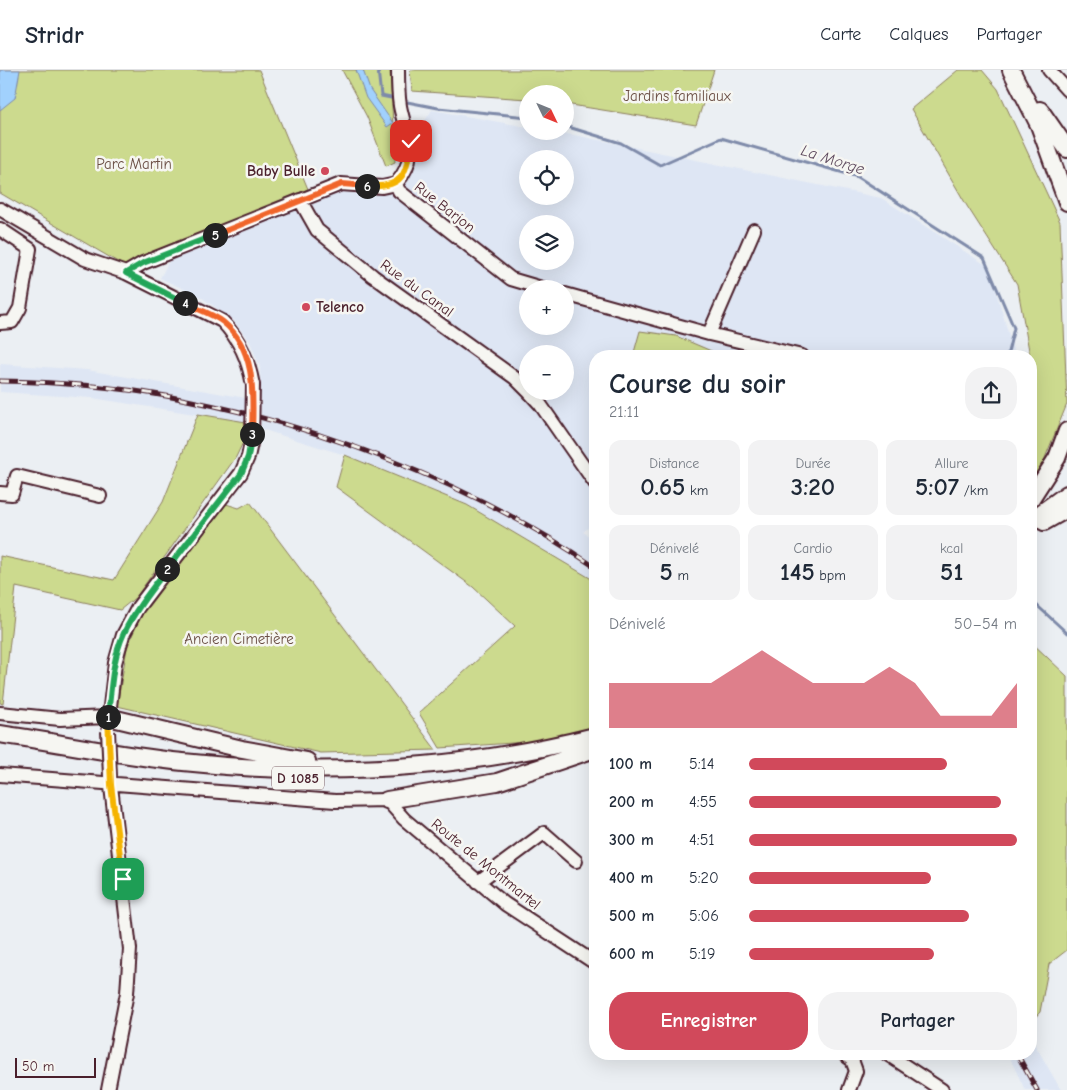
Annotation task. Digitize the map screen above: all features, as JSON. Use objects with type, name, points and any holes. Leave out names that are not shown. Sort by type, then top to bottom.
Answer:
[{"type":"main road","points":[[1012,70],[1067,149]]},
{"type":"main road","points":[[1012,70],[1039,125],[1067,202]]},
{"type":"main road","points":[[1037,489],[1057,458],[1067,431]]},
{"type":"main road","points":[[1037,522],[1067,494]]},
{"type":"main road","points":[[1037,523],[1067,504]]},
{"type":"main road","points":[[1037,524],[1067,509]]},
{"type":"main road","points":[[108,724],[296,760],[353,764],[450,763]]},
{"type":"main road","name":"D 1085","points":[[0,734],[180,762],[239,768],[354,770],[450,763],[504,755],[589,737]]},
{"type":"main road","name":"D 1085","points":[[0,742],[179,770],[307,779],[389,776],[451,771],[506,763],[589,745]]},
{"type":"main road","points":[[387,800],[496,782],[589,752]]},
{"type":"street","points":[[396,184],[406,171],[411,141],[400,100],[398,70]]},
{"type":"street","points":[[1050,70],[1067,90]]},
{"type":"street","name":"Rue Barjon","points":[[126,273],[143,263],[342,184],[382,187],[396,184],[399,191],[511,280],[519,282]]},
{"type":"street","name":"Rue du Canal","points":[[300,200],[317,230],[372,276],[519,382]]},
{"type":"street","points":[[0,209],[84,259],[126,273],[222,321],[233,332],[244,352],[254,384],[252,439],[248,457],[241,474],[138,607],[123,635],[115,663],[108,724],[111,780],[130,942],[127,993],[108,1090]]},
{"type":"street","points":[[0,229],[30,249],[20,308],[12,322],[0,323]]},
{"type":"street","points":[[710,334],[754,230]]},
{"type":"street","points":[[574,296],[710,334],[777,350]]},
{"type":"street","name":"Rue du Canal","points":[[536,400],[589,474]]},
{"type":"street","points":[[6,494],[17,476],[100,496]]},
{"type":"street","points":[[0,714],[108,724]]},
{"type":"street","points":[[0,775],[111,780],[335,801],[387,800]]},
{"type":"street","name":"Route de Montmartel","points":[[387,800],[404,819],[505,904],[589,959]]},
{"type":"street","points":[[478,882],[544,833],[576,861]]},
{"type":"street","points":[[849,1090],[856,1071],[852,1060]]},
{"type":"street","points":[[896,1060],[942,1090]]},
{"type":"shaded area","points":[[432,110],[519,126],[519,140],[574,140],[574,135],[881,198],[989,267],[1013,350],[589,350],[589,527],[583,532],[589,536],[589,577],[467,505],[345,455],[261,429],[260,367],[250,342],[234,321],[201,297],[160,278],[175,250],[341,184],[396,184],[411,141]]},
{"type":"shaded area","points":[[0,364],[87,370],[246,398],[246,422],[92,398],[0,392]]},
{"type":"shaded area","points":[[1037,1048],[1061,1090],[1025,1090],[1011,1060],[1037,1060]]},
{"type":"green space","name":"Parc Martin","points":[[0,70],[259,70],[308,189],[128,268],[0,193]]},
{"type":"green space","points":[[342,70],[390,70],[395,162],[386,166],[367,117]]},
{"type":"green space","name":"Jardins familiaux","points":[[410,70],[714,70],[696,125],[574,105],[574,85],[519,85],[519,98],[412,91]]},
{"type":"green space","points":[[958,70],[982,70],[998,89],[1060,222],[1067,404],[1037,478],[1037,350],[1029,350],[1017,284],[967,206],[911,109]]},
{"type":"green space","points":[[640,331],[676,336],[709,350],[635,350]]},
{"type":"green space","points":[[198,414],[246,422],[246,436],[236,457],[136,597],[120,610],[16,587],[3,704],[0,703],[0,556],[114,580],[163,502]]},
{"type":"green space","points":[[345,455],[467,505],[589,577],[589,730],[556,740],[440,748],[419,713],[515,626],[473,587],[336,487]]},
{"type":"green space","name":"Ancien Cimetière","points":[[250,502],[436,750],[321,753],[117,706],[127,648],[139,619],[226,504],[239,508]]},
{"type":"green space","points":[[1037,648],[1067,676],[1067,950],[1049,964],[1040,1012],[1037,1015]]},
{"type":"water","points":[[0,70],[20,70],[15,98],[0,110]]},
{"type":"water","points":[[356,70],[363,70],[370,90],[393,123],[387,127],[366,98]]},
{"type":"waterway","name":"La Morge","points":[[378,70],[381,96],[396,99]]},
{"type":"waterway","name":"La Morge","points":[[402,101],[438,108],[519,116]]},
{"type":"waterway","name":"La Morge","points":[[574,129],[621,143],[660,165],[721,138],[858,177],[984,258],[1014,328],[1008,350]]},
{"type":"waterway","name":"La Morge","points":[[1037,605],[1067,633]]},
{"type":"railway","points":[[0,381],[83,385],[166,396],[278,422],[389,460],[443,483],[496,508],[547,536],[589,563]]},
{"type":"railway","points":[[1020,1060],[1037,1090]]},
{"type":"place","name":"Baby Bulle","points":[[325,171]]},
{"type":"place","name":"Telenco","points":[[306,307]]},
{"type":"route","points":[[123,879],[111,785],[108,731],[115,663],[123,635],[138,607],[241,474],[248,457],[252,439],[254,384],[250,366],[244,352],[233,332],[222,321],[126,273],[143,263],[342,184],[382,187],[396,184],[406,171],[411,141]]}]
